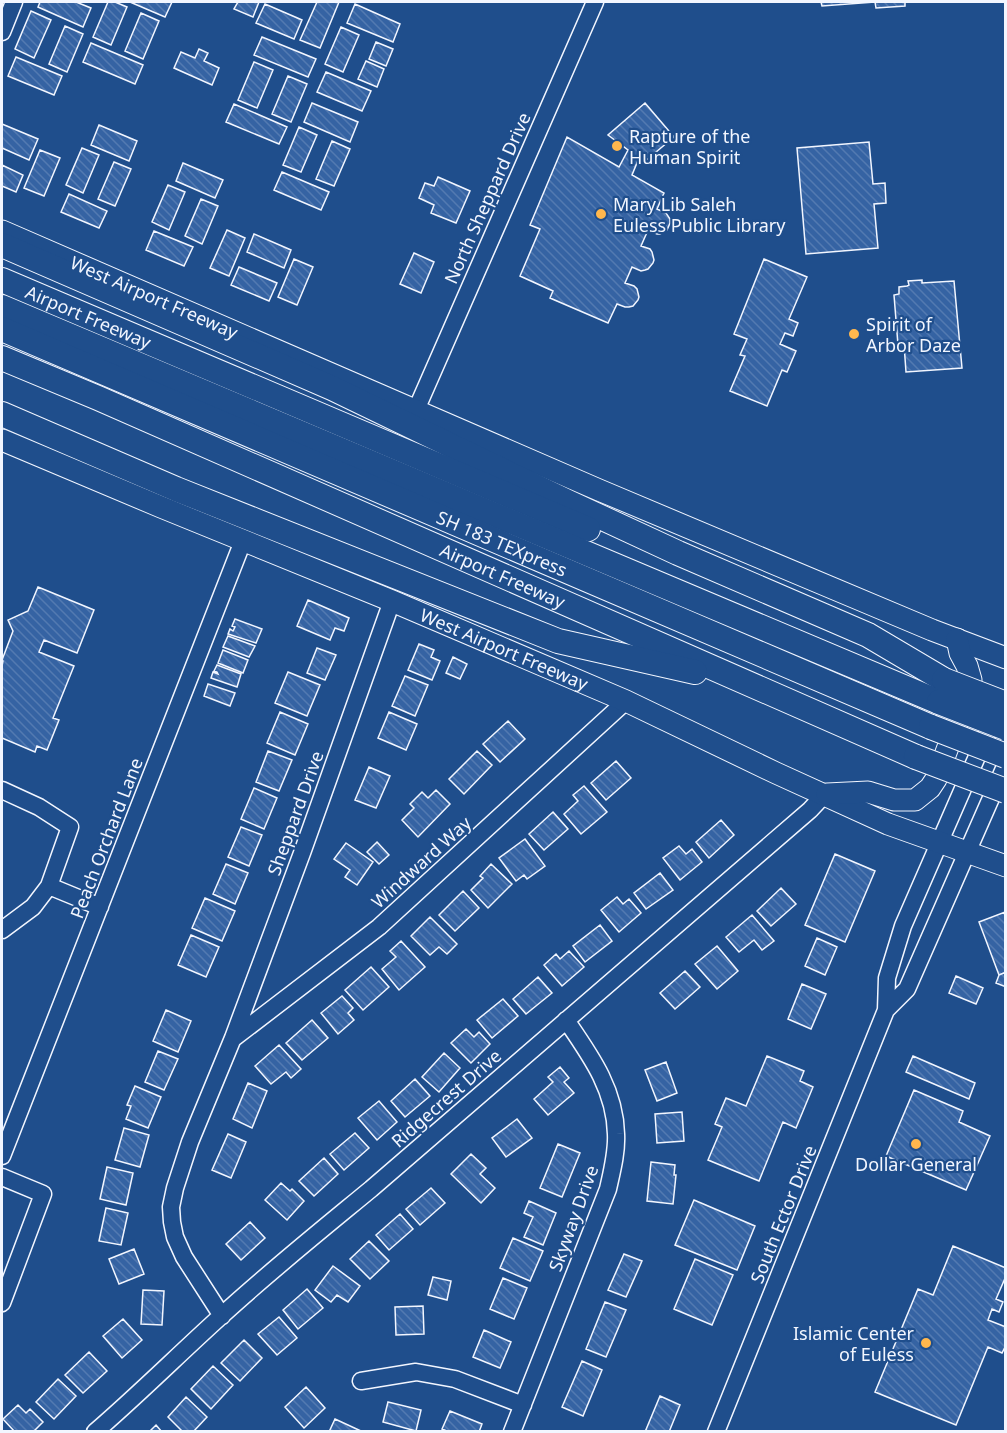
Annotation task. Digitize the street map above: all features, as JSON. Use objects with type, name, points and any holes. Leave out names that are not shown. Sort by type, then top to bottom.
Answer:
[{"type":"highway","points":[[2,245],[332,388],[678,553],[868,635],[941,691]]},
{"type":"highway","name":"Airport Freeway","points":[[2,280],[941,691],[1005,704]]},
{"type":"highway","name":"SH 183 TEXpress","points":[[2,307],[941,691],[1005,728]]},
{"type":"highway","name":"SH 183 TEXpress","points":[[2,329],[931,727],[1005,756]]},
{"type":"highway","name":"Airport Freeway","points":[[2,358],[916,757],[1005,791]]},
{"type":"highway","points":[[2,414],[176,489],[558,641],[750,684]]},
{"type":"main road","name":"West Airport Freeway","points":[[2,231],[599,490],[932,630],[1005,658]]},
{"type":"main road","name":"West Airport Freeway","points":[[2,440],[392,601],[626,701],[888,824],[1005,866]]},
{"type":"main road","points":[[824,795],[868,792],[894,800],[915,800],[930,788],[936,779],[971,680],[957,639]]},
{"type":"street","points":[[2,32],[14,2]]},
{"type":"street","name":"North Sheppard Drive","points":[[416,410],[595,2]]},
{"type":"street","name":"Peach Orchard Lane","points":[[3,1152],[243,541]]},
{"type":"street","name":"Sheppard Drive","points":[[222,1316],[184,1257],[175,1237],[171,1222],[171,1207],[175,1188],[190,1142],[233,1038],[302,853],[392,601]]},
{"type":"street","name":"South Ector Drive","points":[[716,1431],[886,1010],[888,978],[903,926],[1005,693]]},
{"type":"street","name":"Windward Way","points":[[233,1038],[379,927],[626,701]]},
{"type":"street","name":"South Ector Drive","points":[[886,1010],[907,989],[918,968],[1005,764]]},
{"type":"street","points":[[2,790],[39,807],[70,827],[49,886],[33,907],[2,930]]},
{"type":"street","name":"Ridgecrest Drive","points":[[94,1431],[117,1413],[222,1316],[810,810],[824,795]]},
{"type":"street","points":[[49,886],[100,907]]},
{"type":"street","name":"Skyway Drive","points":[[512,1431],[608,1189],[616,1145],[612,1108],[603,1076],[566,1020]]},
{"type":"street","points":[[2,1177],[43,1194],[2,1303]]},
{"type":"street","points":[[361,1381],[416,1372],[456,1379],[523,1405]]},
{"type":"building","points":[[40,2],[76,2],[91,8],[83,27],[38,7]]},
{"type":"building","points":[[108,2],[127,7],[111,45],[93,37]]},
{"type":"building","points":[[130,2],[172,2],[165,17]]},
{"type":"building","points":[[238,2],[259,2],[253,17],[234,9]]},
{"type":"building","points":[[317,2],[339,2],[320,48],[300,40]]},
{"type":"building","points":[[821,2],[875,2],[822,6]]},
{"type":"building","points":[[875,2],[905,2],[905,6],[876,8]]},
{"type":"building","points":[[265,4],[302,20],[294,39],[256,23]]},
{"type":"building","points":[[355,4],[400,24],[393,42],[347,23]]},
{"type":"building","points":[[31,11],[51,20],[34,58],[15,49]]},
{"type":"building","points":[[141,13],[159,21],[143,59],[125,51]]},
{"type":"building","points":[[65,26],[83,34],[67,72],[49,64]]},
{"type":"building","points":[[341,27],[359,35],[343,72],[325,64]]},
{"type":"building","points":[[262,37],[316,59],[308,77],[254,55]]},
{"type":"building","points":[[376,42],[393,49],[386,66],[369,59]]},
{"type":"building","points":[[91,43],[143,65],[135,84],[83,62]]},
{"type":"building","points":[[199,49],[208,53],[204,61],[219,68],[212,85],[174,68],[181,52],[195,58]]},
{"type":"building","points":[[16,57],[62,76],[54,95],[8,76]]},
{"type":"building","points":[[366,61],[384,69],[377,87],[358,79]]},
{"type":"building","points":[[254,62],[273,70],[257,108],[238,100]]},
{"type":"building","points":[[326,72],[371,91],[362,111],[317,92]]},
{"type":"building","points":[[288,76],[307,84],[291,122],[272,114]]},
{"type":"building","points":[[312,103],[358,122],[350,142],[304,122]]},
{"type":"building","name":"Mary Lib Saleh Euless Public Library","points":[[645,103],[674,137],[644,162],[639,158],[632,175],[664,193],[657,209],[666,213],[670,223],[667,230],[660,234],[648,230],[641,246],[650,249],[653,263],[648,269],[641,271],[632,267],[625,283],[637,289],[638,300],[629,307],[617,304],[608,323],[550,298],[553,291],[520,276],[540,229],[530,225],[567,137],[619,167],[628,150],[608,135]]},
{"type":"building","points":[[234,104],[287,127],[279,144],[226,122]]},
{"type":"building","points":[[2,124],[38,139],[29,160],[2,148]]},
{"type":"building","points":[[99,125],[137,141],[129,161],[91,145]]},
{"type":"building","points":[[299,127],[317,135],[301,172],[283,165]]},
{"type":"building","points":[[332,141],[350,149],[334,186],[316,179]]},
{"type":"building","points":[[869,142],[873,184],[885,183],[886,203],[874,204],[878,248],[806,254],[797,148]]},
{"type":"building","points":[[82,148],[99,155],[83,193],[66,185]]},
{"type":"building","points":[[40,150],[60,158],[44,196],[24,188]]},
{"type":"building","points":[[114,162],[131,169],[115,206],[98,199]]},
{"type":"building","points":[[183,163],[223,180],[215,198],[176,181]]},
{"type":"building","points":[[2,165],[23,175],[16,192],[2,186]]},
{"type":"building","points":[[282,172],[329,192],[321,210],[274,190]]},
{"type":"building","points":[[438,177],[470,191],[456,223],[431,213],[434,205],[419,198],[425,183],[434,186]]},
{"type":"building","points":[[168,185],[185,192],[169,230],[152,222]]},
{"type":"building","points":[[69,194],[107,211],[99,228],[61,212]]},
{"type":"building","points":[[201,199],[218,206],[202,244],[185,236]]},
{"type":"building","points":[[227,230],[245,238],[229,276],[210,268]]},
{"type":"building","points":[[154,231],[193,247],[184,266],[146,250]]},
{"type":"building","points":[[254,234],[291,250],[284,268],[247,252]]},
{"type":"building","points":[[414,253],[434,262],[421,293],[400,284]]},
{"type":"building","points":[[294,259],[313,267],[297,305],[278,297]]},
{"type":"building","points":[[764,259],[807,277],[789,319],[798,323],[793,336],[785,333],[780,344],[796,351],[787,372],[782,370],[767,406],[730,391],[745,356],[740,355],[747,339],[734,334]]},
{"type":"building","points":[[239,267],[277,283],[269,301],[231,285]]},
{"type":"building","points":[[922,280],[922,283],[954,281],[962,368],[906,372],[904,344],[898,345],[894,295],[899,294],[899,287],[909,285],[908,281]]},
{"type":"building","points":[[38,587],[94,610],[77,653],[44,640],[39,652],[74,666],[53,718],[59,720],[47,750],[37,746],[35,752],[2,738],[2,660],[13,631],[8,620],[28,611]]},
{"type":"building","points":[[308,600],[349,618],[344,631],[335,628],[330,640],[297,626]]},
{"type":"building","points":[[235,619],[262,629],[256,643],[228,634],[230,629],[233,631],[235,627],[232,626]]},
{"type":"building","points":[[228,636],[255,646],[249,657],[223,647]]},
{"type":"building","points":[[419,644],[434,650],[431,657],[440,661],[432,680],[408,670]]},
{"type":"building","points":[[317,648],[336,655],[325,680],[307,673]]},
{"type":"building","points":[[223,650],[248,660],[243,673],[218,663]]},
{"type":"building","points":[[453,657],[467,664],[460,679],[446,673]]},
{"type":"building","points":[[217,665],[241,674],[237,687],[211,678],[213,672],[218,674],[214,671]]},
{"type":"building","points":[[288,672],[320,685],[307,716],[275,703]]},
{"type":"building","points":[[405,676],[428,685],[415,716],[392,706]]},
{"type":"building","points":[[208,684],[235,693],[230,706],[204,696]]},
{"type":"building","points":[[280,712],[308,724],[295,755],[267,743]]},
{"type":"building","points":[[389,712],[417,724],[406,750],[378,738]]},
{"type":"building","points":[[508,721],[525,739],[500,762],[483,744]]},
{"type":"building","points":[[268,751],[292,760],[279,791],[256,782]]},
{"type":"building","points":[[477,751],[492,765],[464,794],[449,779]]},
{"type":"building","points":[[616,761],[631,778],[606,800],[591,783]]},
{"type":"building","points":[[369,767],[390,776],[376,808],[355,800]]},
{"type":"building","points":[[584,786],[607,812],[581,834],[564,814],[578,801],[573,795]]},
{"type":"building","points":[[254,788],[277,798],[264,829],[241,819]]},
{"type":"building","points":[[436,790],[450,804],[418,837],[402,820],[414,808],[410,804],[422,792],[428,798]]},
{"type":"building","points":[[553,812],[568,829],[544,850],[529,834]]},
{"type":"building","points":[[721,820],[734,835],[709,858],[696,842]]},
{"type":"building","points":[[241,827],[262,835],[249,866],[228,857]]},
{"type":"building","points":[[525,839],[545,866],[527,879],[524,875],[516,881],[499,858]]},
{"type":"building","points":[[377,842],[389,855],[379,864],[367,852]]},
{"type":"building","points":[[346,843],[373,862],[357,885],[345,877],[350,870],[334,859]]},
{"type":"building","points":[[679,846],[686,854],[692,849],[702,862],[680,880],[663,858]]},
{"type":"building","points":[[835,854],[875,871],[845,942],[805,925]]},
{"type":"building","points":[[226,864],[248,873],[235,904],[213,894]]},
{"type":"building","points":[[491,864],[512,884],[488,908],[471,890],[483,878],[480,876]]},
{"type":"building","points":[[660,873],[673,890],[646,909],[634,893]]},
{"type":"building","points":[[781,888],[796,904],[771,926],[757,911]]},
{"type":"building","points":[[463,891],[479,908],[455,931],[439,915]]},
{"type":"building","points":[[617,897],[623,904],[629,899],[641,913],[619,932],[601,910]]},
{"type":"building","points":[[205,898],[235,911],[222,941],[192,928]]},
{"type":"building","points":[[1005,912],[1006,972],[999,975],[979,922]]},
{"type":"building","points":[[752,915],[774,941],[762,950],[754,940],[739,952],[726,937]]},
{"type":"building","points":[[430,917],[457,944],[447,954],[439,947],[430,955],[411,936]]},
{"type":"building","points":[[600,925],[612,941],[585,962],[573,946]]},
{"type":"building","points":[[191,935],[219,947],[206,977],[178,965]]},
{"type":"building","points":[[817,938],[837,947],[825,975],[805,966]]},
{"type":"building","points":[[401,941],[425,967],[399,990],[382,969],[396,957],[390,951]]},
{"type":"building","points":[[717,946],[738,971],[717,989],[695,964]]},
{"type":"building","points":[[569,951],[584,967],[562,986],[544,965],[556,954],[560,959]]},
{"type":"building","points":[[371,967],[389,987],[363,1010],[345,990]]},
{"type":"building","points":[[685,971],[700,987],[675,1009],[660,993]]},
{"type":"building","points":[[1006,972],[1006,987],[996,983],[999,975]]},
{"type":"building","points":[[956,976],[983,988],[976,1004],[949,993]]},
{"type":"building","points":[[538,977],[552,993],[526,1014],[513,999]]},
{"type":"building","points":[[802,984],[826,994],[811,1029],[788,1019]]},
{"type":"building","points":[[342,996],[353,1008],[348,1013],[354,1020],[338,1034],[321,1013]]},
{"type":"building","points":[[503,999],[518,1016],[492,1038],[477,1020]]},
{"type":"building","points":[[166,1010],[191,1021],[178,1052],[153,1041]]},
{"type":"building","points":[[312,1020],[328,1038],[302,1060],[286,1043]]},
{"type":"building","points":[[466,1029],[474,1037],[479,1032],[490,1044],[471,1063],[451,1043]]},
{"type":"building","points":[[279,1045],[301,1069],[291,1078],[286,1072],[271,1084],[255,1066]]},
{"type":"building","points":[[158,1051],[178,1059],[164,1090],[145,1082]]},
{"type":"building","points":[[444,1053],[460,1068],[439,1092],[422,1077]]},
{"type":"building","points":[[767,1056],[804,1071],[800,1081],[813,1087],[796,1128],[783,1122],[759,1181],[708,1160],[722,1127],[715,1124],[726,1098],[746,1106]]},
{"type":"building","points":[[913,1056],[975,1083],[969,1099],[906,1072]]},
{"type":"building","points":[[666,1062],[677,1093],[657,1101],[645,1070]]},
{"type":"building","points":[[560,1067],[569,1078],[564,1082],[574,1093],[548,1115],[534,1099],[553,1082],[548,1077]]},
{"type":"building","points":[[415,1079],[430,1096],[405,1117],[391,1101]]},
{"type":"building","points":[[248,1083],[267,1091],[252,1128],[233,1119]]},
{"type":"building","points":[[135,1086],[161,1097],[148,1128],[126,1119],[131,1106],[127,1105]]},
{"type":"building","points":[[914,1090],[963,1111],[959,1122],[990,1136],[966,1190],[886,1156]]},
{"type":"building","points":[[379,1101],[397,1122],[377,1140],[358,1118]]},
{"type":"building","points":[[682,1112],[684,1141],[657,1143],[655,1114]]},
{"type":"building","points":[[517,1119],[532,1138],[506,1157],[492,1138]]},
{"type":"building","points":[[124,1128],[149,1135],[140,1167],[115,1160]]},
{"type":"building","points":[[355,1133],[369,1148],[344,1170],[330,1154]]},
{"type":"building","points":[[228,1134],[246,1142],[231,1178],[212,1170]]},
{"type":"building","points":[[558,1144],[580,1153],[562,1197],[540,1188]]},
{"type":"building","points":[[471,1154],[486,1168],[480,1174],[495,1188],[481,1203],[451,1174]]},
{"type":"building","points":[[324,1158],[338,1174],[314,1196],[299,1181]]},
{"type":"building","points":[[651,1162],[675,1165],[673,1204],[647,1201]]},
{"type":"building","points":[[107,1167],[133,1173],[126,1205],[100,1199]]},
{"type":"building","points":[[281,1183],[290,1191],[292,1189],[304,1201],[287,1220],[265,1200]]},
{"type":"building","points":[[431,1188],[445,1203],[420,1225],[406,1209]]},
{"type":"building","points":[[694,1200],[755,1226],[737,1270],[675,1245]]},
{"type":"building","points":[[529,1201],[556,1213],[543,1245],[524,1237],[533,1217],[524,1213]]},
{"type":"building","points":[[106,1208],[128,1213],[121,1245],[99,1241]]},
{"type":"building","points":[[400,1214],[413,1229],[389,1250],[376,1235]]},
{"type":"building","points":[[250,1222],[265,1238],[241,1260],[226,1244]]},
{"type":"building","points":[[513,1238],[543,1251],[530,1281],[500,1268]]},
{"type":"building","points":[[369,1241],[389,1261],[370,1279],[350,1259]]},
{"type":"building","points":[[953,1246],[1006,1268],[1006,1276],[996,1299],[1003,1302],[999,1312],[992,1309],[988,1320],[1006,1327],[1006,1345],[1002,1353],[988,1347],[956,1425],[875,1392],[918,1289],[933,1295]]},
{"type":"building","points":[[134,1249],[144,1274],[119,1284],[109,1259]]},
{"type":"building","points":[[624,1254],[642,1261],[626,1297],[608,1290]]},
{"type":"building","points":[[695,1259],[733,1275],[712,1325],[674,1309]]},
{"type":"building","points":[[333,1266],[360,1286],[348,1302],[337,1295],[331,1302],[315,1290]]},
{"type":"building","points":[[433,1277],[451,1281],[447,1300],[428,1295]]},
{"type":"building","points":[[503,1278],[527,1288],[514,1319],[490,1309]]},
{"type":"building","points":[[307,1289],[323,1308],[298,1329],[283,1310]]},
{"type":"building","points":[[143,1290],[164,1291],[162,1325],[141,1324]]},
{"type":"building","points":[[605,1302],[626,1310],[606,1357],[586,1349]]},
{"type":"building","points":[[423,1306],[424,1334],[396,1335],[395,1307]]},
{"type":"building","points":[[279,1317],[297,1338],[277,1355],[258,1334]]},
{"type":"building","points":[[123,1319],[142,1340],[122,1358],[103,1336]]},
{"type":"building","points":[[484,1330],[511,1342],[500,1368],[473,1357]]},
{"type":"building","points":[[244,1340],[262,1358],[240,1381],[221,1363]]},
{"type":"building","points":[[89,1352],[107,1371],[83,1393],[65,1375]]},
{"type":"building","points":[[582,1361],[602,1370],[583,1416],[562,1407]]},
{"type":"building","points":[[213,1366],[233,1385],[211,1409],[191,1389]]},
{"type":"building","points":[[58,1379],[76,1396],[54,1419],[36,1402]]},
{"type":"building","points":[[306,1387],[325,1408],[304,1428],[285,1407]]},
{"type":"building","points":[[660,1396],[680,1405],[669,1432],[645,1432]]},
{"type":"building","points":[[186,1397],[207,1417],[193,1432],[183,1432],[168,1417]]},
{"type":"building","points":[[388,1402],[421,1410],[416,1431],[383,1422]]},
{"type":"building","points":[[18,1405],[26,1413],[30,1409],[43,1422],[33,1432],[15,1432],[3,1419]]},
{"type":"building","points":[[450,1411],[482,1424],[479,1432],[449,1432],[442,1429]]},
{"type":"building","points":[[335,1419],[361,1431],[361,1432],[329,1432]]},
{"type":"building","points":[[156,1425],[162,1432],[149,1432]]},
{"type":"place","name":"Rapture of the Human Spirit","points":[[617,146]]},
{"type":"place","name":"Mary Lib Saleh Euless Public Library","points":[[601,214]]},
{"type":"place","name":"Spirit of Arbor Daze","points":[[854,334]]},
{"type":"place","name":"Dollar General","points":[[916,1144]]},
{"type":"place","name":"Islamic Center of Euless","points":[[926,1343]]}]
